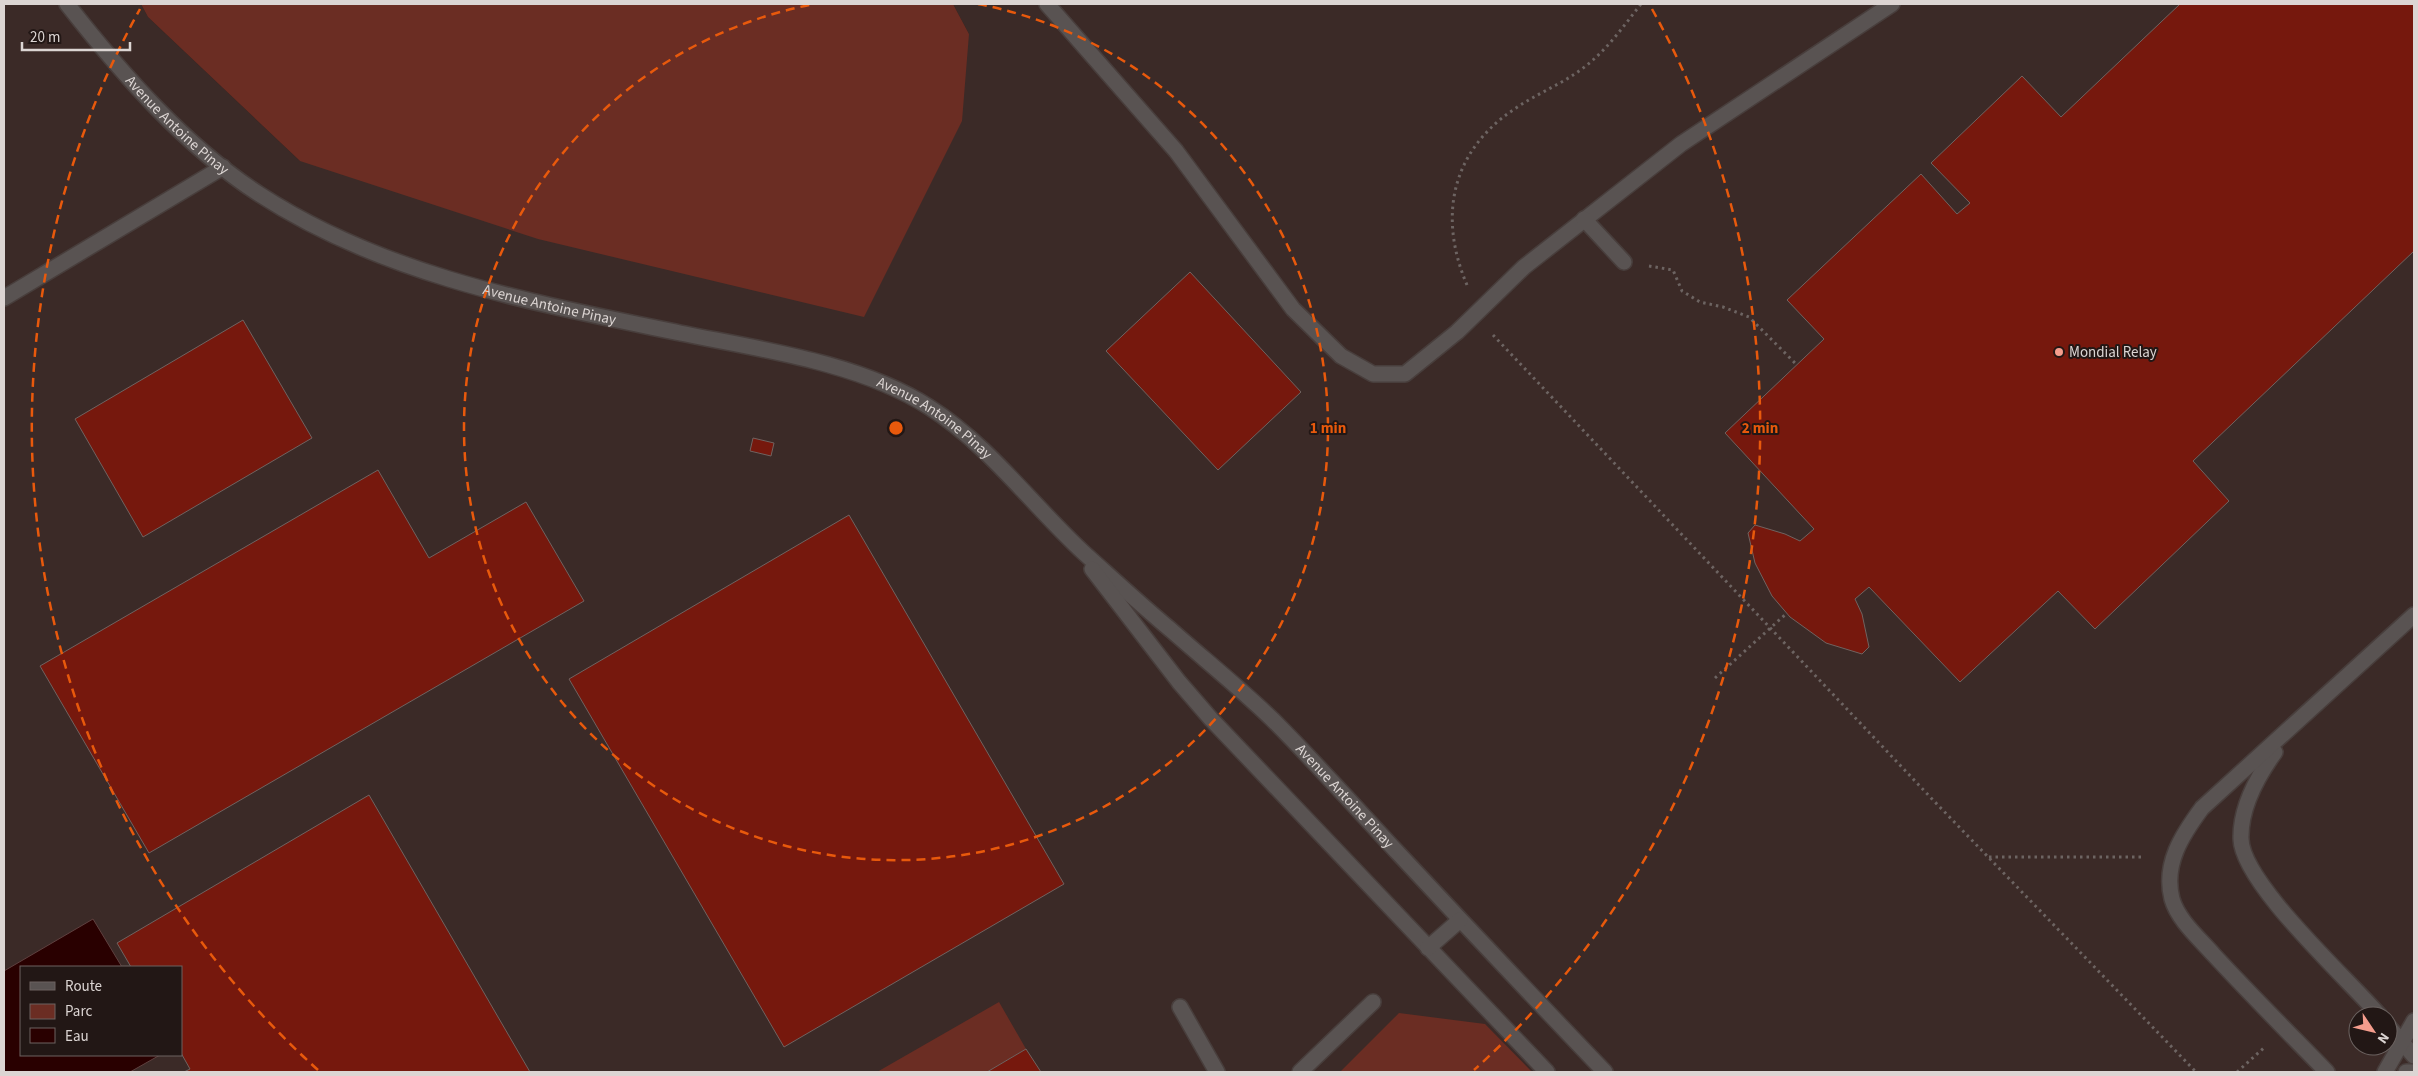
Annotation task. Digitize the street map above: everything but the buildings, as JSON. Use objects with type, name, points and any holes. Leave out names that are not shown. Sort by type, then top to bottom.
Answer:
[{"type":"street","name":"Avenue Antoine Pinay","points":[[67,4],[100,46],[138,89],[177,128],[255,192],[334,236],[372,252],[450,279],[536,303],[776,353],[883,383],[922,402],[978,445],[1066,536],[1276,724],[1605,1072]]},
{"type":"street","points":[[1047,4],[1176,151],[1293,309],[1342,356],[1373,374],[1405,374],[1451,337],[1524,267],[1681,144],[1892,4]]},
{"type":"street","points":[[4,298],[224,167]]},
{"type":"street","points":[[1584,219],[1624,262]]},
{"type":"street","name":"Avenue Antoine Pinay","points":[[1066,536],[1194,700],[1547,1072]]},
{"type":"street","points":[[2327,1072],[2232,974],[2180,915],[2172,899],[2173,857],[2189,825],[2202,808],[2296,725],[2414,615]]},
{"type":"street","points":[[2296,725],[2261,771],[2250,794],[2242,818],[2241,840],[2249,864],[2273,901],[2371,1006]]},
{"type":"street","points":[[1428,948],[1460,920]]},
{"type":"street","points":[[1300,1072],[1373,1002]]},
{"type":"street","points":[[1180,1007],[1217,1072]]},
{"type":"street","points":[[2384,1072],[2403,1043],[2414,1021]]},
{"type":"street","points":[[2398,1037],[2414,1056]]},
{"type":"street","points":[[2406,1072],[2414,1072]]},
{"type":"path","points":[[1640,4],[1606,49],[1580,71],[1513,110],[1486,132],[1463,163],[1453,195],[1454,245],[1465,278],[1479,310],[1493,335],[1988,857],[2196,1072]]},
{"type":"path","points":[[1624,262],[1673,270],[1682,291],[1700,302],[1723,307],[1749,317],[1797,365]]},
{"type":"path","points":[[1715,678],[1787,613]]},
{"type":"path","points":[[1988,857],[2173,857]]},
{"type":"path","points":[[2237,1072],[2285,1029]]},
{"type":"shaded area","points":[[4,4],[141,4],[148,17],[300,161],[969,34],[953,4],[2414,4],[2414,1072],[4,1072]]},
{"type":"green space","points":[[141,4],[953,4],[969,34],[962,121],[864,317],[538,239],[300,161],[148,17]]},
{"type":"green space","points":[[999,1002],[1026,1049],[987,1072],[877,1072]]},
{"type":"green space","points":[[1399,1013],[1485,1024],[1532,1072],[1340,1072]]},
{"type":"water","points":[[93,919],[121,966],[20,966],[20,1056],[158,1056],[130,1072],[4,1072],[4,971]]},
{"type":"place","name":"Mondial Relay","points":[[2059,352]]}]
